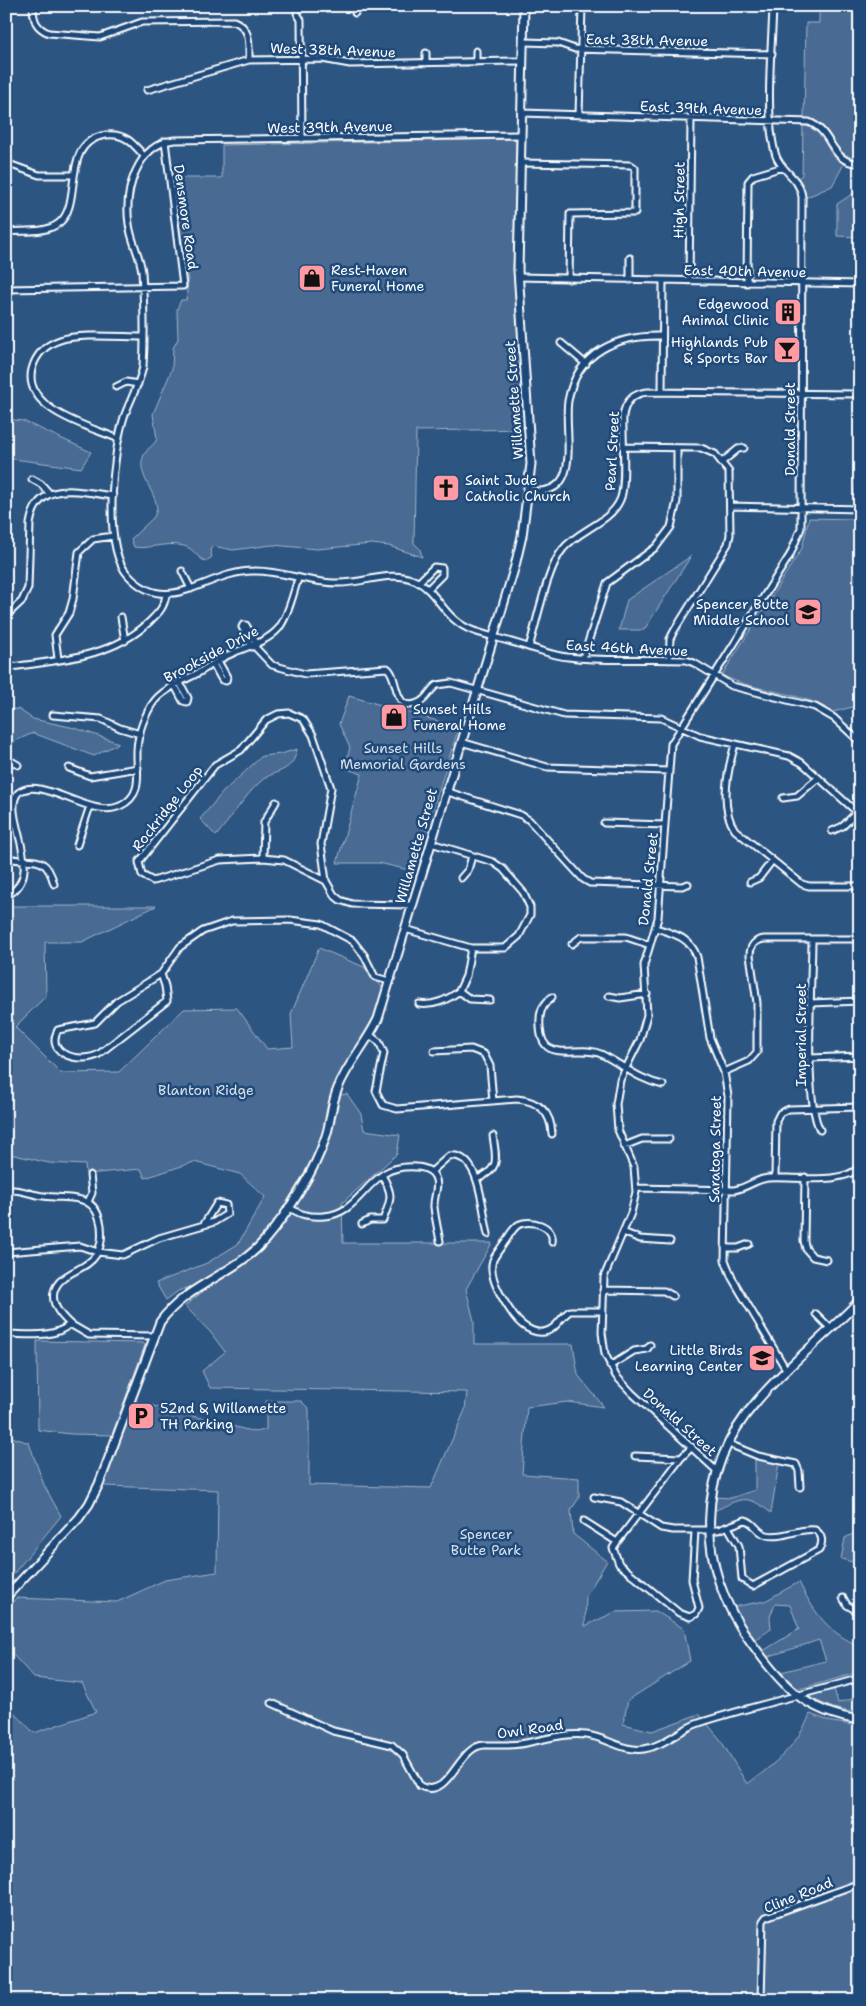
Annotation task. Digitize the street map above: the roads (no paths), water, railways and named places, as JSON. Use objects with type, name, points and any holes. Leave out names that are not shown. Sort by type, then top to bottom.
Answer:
[{"type":"main road","name":"Willamette Street","points":[[6,1598],[89,1504],[99,1484],[153,1336],[164,1315],[179,1300],[237,1264],[256,1249],[288,1207],[320,1152],[335,1096],[344,1075],[378,1020],[445,791],[519,551],[528,490],[531,445],[518,277],[524,6]]},
{"type":"main road","points":[[860,1300],[751,1408],[729,1444],[718,1472],[710,1504],[710,1530],[714,1570],[735,1620],[777,1677],[797,1696],[827,1713],[860,1720]]},
{"type":"street","points":[[33,6],[34,20],[42,30],[49,33],[100,37],[142,22],[234,21],[245,28],[249,36],[249,60]]},
{"type":"street","points":[[580,115],[582,6]]},
{"type":"street","name":"Donald Street","points":[[718,1472],[616,1376],[610,1366],[603,1343],[603,1290],[606,1267],[634,1206],[636,1188],[634,1167],[618,1130],[616,1104],[618,1088],[625,1069],[644,1029],[647,994],[644,965],[656,928],[671,744],[680,726],[790,554],[801,528],[801,190],[776,155],[771,121],[773,6]]},
{"type":"street","points":[[297,13],[300,20],[302,139]]},
{"type":"street","name":"East 38th Avenue","points":[[524,42],[558,43],[581,50],[772,54]]},
{"type":"street","points":[[476,51],[476,62]]},
{"type":"street","points":[[426,52],[426,63]]},
{"type":"street","name":"West 38th Avenue","points":[[147,90],[249,60],[322,59],[350,64],[523,61]]},
{"type":"street","name":"East 39th Avenue","points":[[522,113],[804,122],[815,124],[825,133],[834,150],[842,159],[860,163]]},
{"type":"street","name":"High Street","points":[[690,281],[691,119]]},
{"type":"street","points":[[6,232],[43,229],[58,224],[67,214],[70,206],[73,175],[83,151],[93,140],[102,136],[122,136],[131,140],[144,156]]},
{"type":"street","name":"West 39th Avenue","points":[[165,141],[521,136]]},
{"type":"street","points":[[165,141],[156,144],[144,156],[135,176],[129,212],[132,236],[140,262],[143,367],[127,410],[119,439],[113,496],[112,536],[117,554],[127,574],[139,585],[166,595],[191,589],[208,581],[242,571],[277,572],[298,578],[339,583],[396,576],[419,582],[434,567],[442,568],[442,575],[428,589]]},
{"type":"street","name":"Densmore Road","points":[[142,286],[183,286],[165,141]]},
{"type":"street","points":[[11,157],[8,163],[39,175],[73,175]]},
{"type":"street","points":[[521,164],[634,166],[635,213],[570,214],[568,279]]},
{"type":"street","points":[[747,283],[748,182],[753,176],[783,167]]},
{"type":"street","points":[[630,258],[630,280]]},
{"type":"street","name":"East 40th Avenue","points":[[518,277],[860,284]]},
{"type":"street","points":[[662,392],[663,281]]},
{"type":"street","points":[[6,289],[142,286]]},
{"type":"street","points":[[528,490],[549,490],[556,487],[565,475],[568,448],[568,399],[575,380],[586,364],[603,349],[620,340],[644,336],[662,336]]},
{"type":"street","points":[[119,439],[46,406],[34,390],[31,373],[39,354],[48,346],[60,340],[143,337]]},
{"type":"street","points":[[561,343],[586,364]]},
{"type":"street","points":[[116,387],[126,382],[138,384]]},
{"type":"street","name":"Pearl Street","points":[[530,647],[553,569],[562,550],[569,542],[612,512],[622,499],[623,413],[627,403],[639,393],[860,394]]},
{"type":"street","points":[[622,447],[709,450],[722,462],[729,472],[728,544],[674,631],[670,639],[669,660]]},
{"type":"street","points":[[583,658],[607,583],[656,546],[671,527],[676,515],[677,448]]},
{"type":"street","points":[[722,462],[738,449],[744,448]]},
{"type":"street","points":[[730,506],[859,509],[860,455]]},
{"type":"street","points":[[32,479],[41,484],[50,494]]},
{"type":"street","points":[[6,616],[22,601],[26,593],[30,578],[32,514],[40,501],[50,494],[63,490],[113,496]]},
{"type":"street","points":[[58,659],[55,635],[72,606],[76,585],[76,561],[79,552],[93,539],[112,536]]},
{"type":"street","points":[[182,571],[191,589]]},
{"type":"street","name":"Brookside Drive","points":[[6,896],[14,892],[21,881],[21,860],[9,803],[19,792],[31,788],[40,789],[90,806],[119,807],[128,801],[135,794],[138,784],[138,742],[140,734],[156,699],[177,683],[216,662],[254,646],[278,629],[284,619],[298,578]]},
{"type":"street","name":"East 46th Avenue","points":[[419,582],[428,589],[439,605],[460,624],[494,637],[567,657],[669,660],[694,663],[739,688],[815,707],[834,718],[860,742]]},
{"type":"street","points":[[6,668],[104,650],[125,642],[162,610],[166,595]]},
{"type":"street","points":[[121,617],[125,642]]},
{"type":"street","points":[[254,646],[272,665],[305,674],[386,668],[393,674],[396,694],[400,699],[410,703],[423,700],[433,688],[440,684],[457,684],[555,713],[661,718],[700,736],[792,757],[858,814],[844,826],[832,831]]},
{"type":"street","name":"Rockridge Loop","points":[[278,714],[288,714],[303,719],[313,734],[331,788],[321,844],[326,881],[284,860],[263,858],[220,860],[156,881],[144,877],[139,869],[142,855],[215,765],[241,750],[266,720],[278,714]]},
{"type":"street","points":[[53,715],[101,719],[120,728],[140,734]]},
{"type":"street","points":[[461,742],[547,767],[668,771]]},
{"type":"street","points":[[735,744],[729,765],[726,805],[728,818],[738,834],[805,885],[860,886]]},
{"type":"street","points":[[6,762],[13,762],[18,765]]},
{"type":"street","points":[[69,768],[90,776],[138,768]]},
{"type":"street","points":[[783,798],[797,796],[818,778]]},
{"type":"street","points":[[445,791],[521,815],[529,820],[583,879],[598,884],[684,886],[688,884]]},
{"type":"street","points":[[263,858],[264,822],[276,802]]},
{"type":"street","points":[[77,845],[90,806]]},
{"type":"street","name":"Donald Street","points":[[604,823],[665,825]]},
{"type":"street","points":[[405,929],[471,948],[505,948],[512,943],[527,922],[530,907],[523,892],[503,869],[493,862],[431,843]]},
{"type":"street","points":[[461,878],[468,870],[472,856]]},
{"type":"street","points":[[6,858],[39,861],[49,871],[54,884]]},
{"type":"street","points":[[750,882],[759,878],[772,861]]},
{"type":"street","points":[[313,874],[322,875],[324,867]]},
{"type":"street","points":[[326,881],[334,895],[348,903],[412,905]]},
{"type":"street","points":[[160,974],[165,986],[167,1001],[98,1055],[81,1059],[68,1057],[58,1046],[57,1031],[95,1023],[117,1001],[160,974],[180,947],[214,926],[240,920],[296,920],[321,924],[346,936],[364,955],[375,977],[389,981]]},
{"type":"street","name":"Saratoga Street","points":[[656,928],[685,938],[695,952],[710,1038],[724,1072],[728,1096],[725,1248],[727,1268],[787,1371]]},
{"type":"street","points":[[572,944],[580,937],[623,937],[650,945]]},
{"type":"street","points":[[724,1072],[749,1061],[757,1052],[758,1004],[750,955],[753,945],[764,939],[860,939]]},
{"type":"street","name":"Imperial Street","points":[[812,939],[811,1086],[816,1122],[820,1130]]},
{"type":"street","points":[[419,1004],[431,1004],[448,998],[459,991],[466,976],[471,948]]},
{"type":"street","points":[[459,991],[470,999],[490,1000]]},
{"type":"street","points":[[610,996],[620,998],[647,994]]},
{"type":"street","points":[[552,997],[542,1007],[539,1017],[540,1034],[546,1046],[556,1051],[594,1051],[648,1081],[663,1085]]},
{"type":"street","points":[[811,1003],[860,1001]]},
{"type":"street","points":[[370,1035],[379,1042],[384,1053],[376,1091],[383,1105],[396,1109],[517,1099],[529,1100],[537,1104],[549,1117],[552,1134]]},
{"type":"street","points":[[434,1051],[471,1049],[481,1052],[489,1062],[493,1101]]},
{"type":"street","points":[[811,1058],[860,1056]]},
{"type":"street","points":[[775,1177],[776,1125],[778,1115],[789,1109],[860,1107]]},
{"type":"street","points":[[477,1179],[490,1173],[495,1165],[493,1136]]},
{"type":"street","points":[[624,1146],[642,1139],[669,1139]]},
{"type":"street","points":[[431,1172],[445,1157],[456,1155],[467,1161],[477,1179],[488,1234]]},
{"type":"street","points":[[636,1188],[741,1189],[760,1180],[775,1177],[843,1177],[860,1166]]},
{"type":"street","points":[[288,1207],[307,1217],[339,1213],[354,1204],[382,1176],[396,1169],[415,1167],[431,1172],[436,1182],[434,1206],[440,1241]]},
{"type":"street","points":[[88,1202],[92,1193],[90,1175]]},
{"type":"street","points":[[362,1224],[370,1220],[383,1220],[388,1208],[391,1200],[390,1192],[382,1176]]},
{"type":"street","points":[[805,1177],[804,1244],[810,1255],[827,1260]]},
{"type":"street","points":[[6,1184],[9,1190],[79,1199],[88,1202],[96,1210],[102,1240],[98,1252],[88,1264],[61,1280],[55,1289],[54,1304],[70,1324],[90,1335],[153,1336]]},
{"type":"street","points":[[6,1252],[80,1246],[98,1252],[123,1254],[158,1238],[204,1224],[225,1216],[228,1211],[226,1205],[217,1203],[204,1224]]},
{"type":"street","points":[[552,1242],[550,1230],[529,1223],[519,1224],[494,1259],[493,1273],[510,1310],[529,1330],[548,1331],[570,1311],[603,1312]]},
{"type":"street","points":[[623,1232],[646,1240],[670,1241]]},
{"type":"street","points":[[725,1248],[738,1248],[748,1244]]},
{"type":"street","points":[[603,1290],[664,1291],[673,1296]]},
{"type":"street","points":[[816,1314],[832,1329]]},
{"type":"street","points":[[6,1334],[53,1334],[62,1331],[70,1324]]},
{"type":"street","points":[[610,1366],[636,1350],[647,1349],[650,1345]]},
{"type":"street","points":[[729,1444],[758,1456],[796,1464],[799,1471],[800,1487]]},
{"type":"street","points":[[692,1448],[681,1458],[613,1548],[620,1564],[678,1613],[690,1616],[696,1614],[700,1608],[692,1580],[696,1531]]},
{"type":"street","points":[[635,1456],[681,1458]]},
{"type":"street","points":[[594,1497],[621,1502],[667,1530],[710,1530],[728,1527],[740,1521],[748,1521],[760,1532],[770,1536],[811,1530],[821,1536],[821,1546],[819,1550],[758,1585],[753,1586],[742,1578],[739,1546],[728,1527]]},
{"type":"street","points":[[584,1522],[617,1542]]},
{"type":"street","points":[[843,1598],[847,1605],[860,1613]]},
{"type":"street","name":"Owl Road","points":[[272,1703],[333,1731],[392,1745],[403,1755],[420,1786],[432,1788],[443,1784],[465,1757],[478,1746],[514,1745],[557,1735],[581,1735],[625,1748],[644,1749],[656,1746],[696,1724],[860,1678]]},
{"type":"street","name":"Cline Road","points":[[761,2000],[763,1921],[766,1918],[860,1882]]},
{"type":"place","name":"Rest-Haven Funeral Home","points":[[312,278]]},
{"type":"place","name":"Edgewood Animal Clinic","points":[[788,312]]},
{"type":"place","name":"Highlands Pub & Sports Bar","points":[[787,350]]},
{"type":"place","name":"Saint Jude Catholic Church","points":[[446,488]]},
{"type":"place","name":"Spencer Butte Middle School","points":[[808,612]]},
{"type":"place","name":"Sunset Hills Funeral Home","points":[[394,717]]},
{"type":"place","name":"Little Birds Learning Center","points":[[762,1358]]},
{"type":"place","name":"52nd & Willamette TH Parking","points":[[141,1416]]},
{"type":"park label","name":"Sunset Hills Memorial Gardens","points":[[403,756]]},
{"type":"park label","name":"Blanton Ridge","points":[[206,1090]]},
{"type":"park label","name":"Spencer Butte Park","points":[[486,1542]]}]
